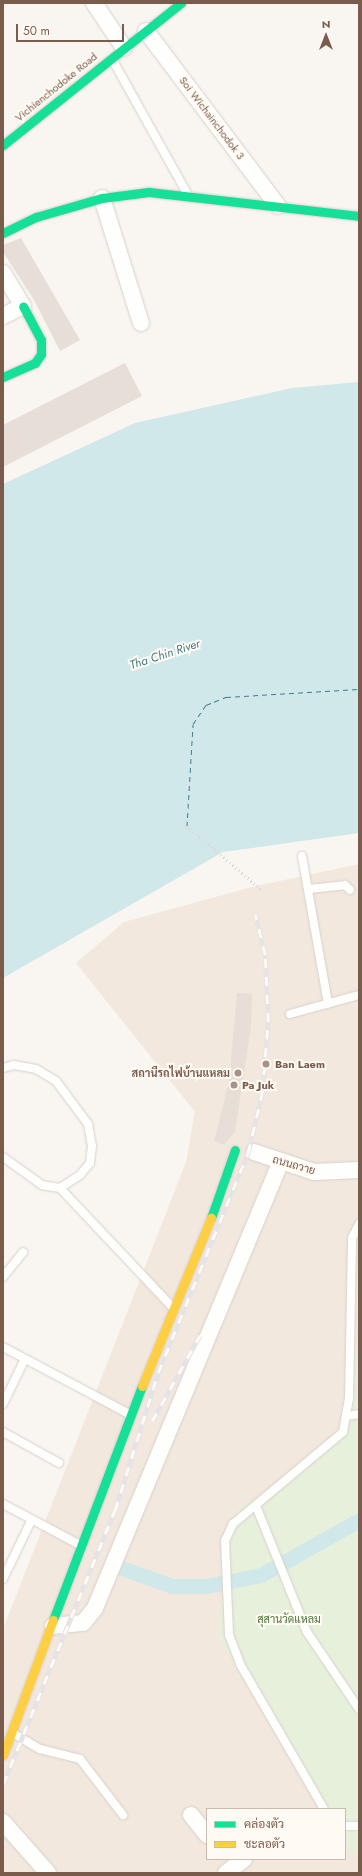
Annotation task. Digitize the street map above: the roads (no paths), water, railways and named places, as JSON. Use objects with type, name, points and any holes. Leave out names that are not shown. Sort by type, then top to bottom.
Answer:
[{"type":"street","points":[[94,3],[124,48]]},
{"type":"street","name":"Vichienchodoke Road","points":[[5,139],[181,3]]},
{"type":"street","name":"Soi Wichainchodok 3","points":[[146,31],[278,206]]},
{"type":"street","points":[[3,233],[36,217],[102,198],[149,192],[359,216]]},
{"type":"street","points":[[102,198],[141,323]]},
{"type":"street","points":[[3,273],[41,340],[41,354],[35,363],[3,377]]},
{"type":"street","points":[[3,316],[23,306]]},
{"type":"street","points":[[3,1755],[53,1626],[130,1414],[174,1308],[235,1150]]},
{"type":"street","name":"ถนนถวาย","points":[[254,1152],[314,1172],[359,1170]]},
{"type":"street","points":[[53,1626],[83,1623],[96,1608],[281,1161]]},
{"type":"street","points":[[191,1815],[206,1834]]},
{"type":"street","points":[[3,1822],[48,1873]]},
{"type":"lane","points":[[111,58],[189,197]]},
{"type":"lane","points":[[302,856],[328,1004]]},
{"type":"lane","points":[[309,889],[345,885],[350,890]]},
{"type":"lane","points":[[290,1014],[359,995]]},
{"type":"lane","points":[[3,1068],[14,1065],[36,1069],[56,1081],[88,1124],[92,1146],[90,1163],[80,1175],[60,1188]]},
{"type":"lane","points":[[3,1157],[42,1185],[60,1188],[174,1308]]},
{"type":"lane","points":[[323,1808],[241,1666],[230,1636],[225,1541],[233,1524],[331,1446],[343,1432],[347,1416],[351,1246],[359,1224]]},
{"type":"lane","points":[[3,1277],[23,1252]]},
{"type":"lane","points":[[3,1347],[24,1361],[130,1414]]},
{"type":"lane","points":[[3,1404],[24,1361]]},
{"type":"lane","points":[[347,1416],[359,1414]]},
{"type":"lane","points":[[3,1432],[59,1463]]},
{"type":"lane","points":[[3,1504],[31,1521],[82,1545]]},
{"type":"lane","points":[[256,1506],[282,1578],[307,1632],[359,1709]]},
{"type":"lane","points":[[3,1579],[31,1521]]},
{"type":"lane","points":[[12,1733],[40,1749],[80,1759],[123,1815]]},
{"type":"lane","points":[[346,1826],[359,1826]]},
{"type":"water","name":"Tha Chin River","points":[[359,382],[359,833],[223,852],[3,978],[3,484],[135,423],[292,388]]},
{"type":"waterway","points":[[122,1568],[172,1586],[207,1586],[261,1575],[359,1520]]},
{"type":"railway","points":[[3,1784],[115,1510],[158,1373],[248,1153],[262,1093],[268,1022],[265,955],[255,915]]},
{"type":"railway","points":[[152,1421],[200,1335]]},
{"type":"place","name":"Ban Laem","points":[[266,1064]]},
{"type":"place","name":"สถานีรถไฟบ้านแหลม","points":[[238,1073]]},
{"type":"place","name":"Pa Juk","points":[[234,1085]]},
{"type":"park label","name":"สุสานวัดแหลม","points":[[289,1619]]}]
